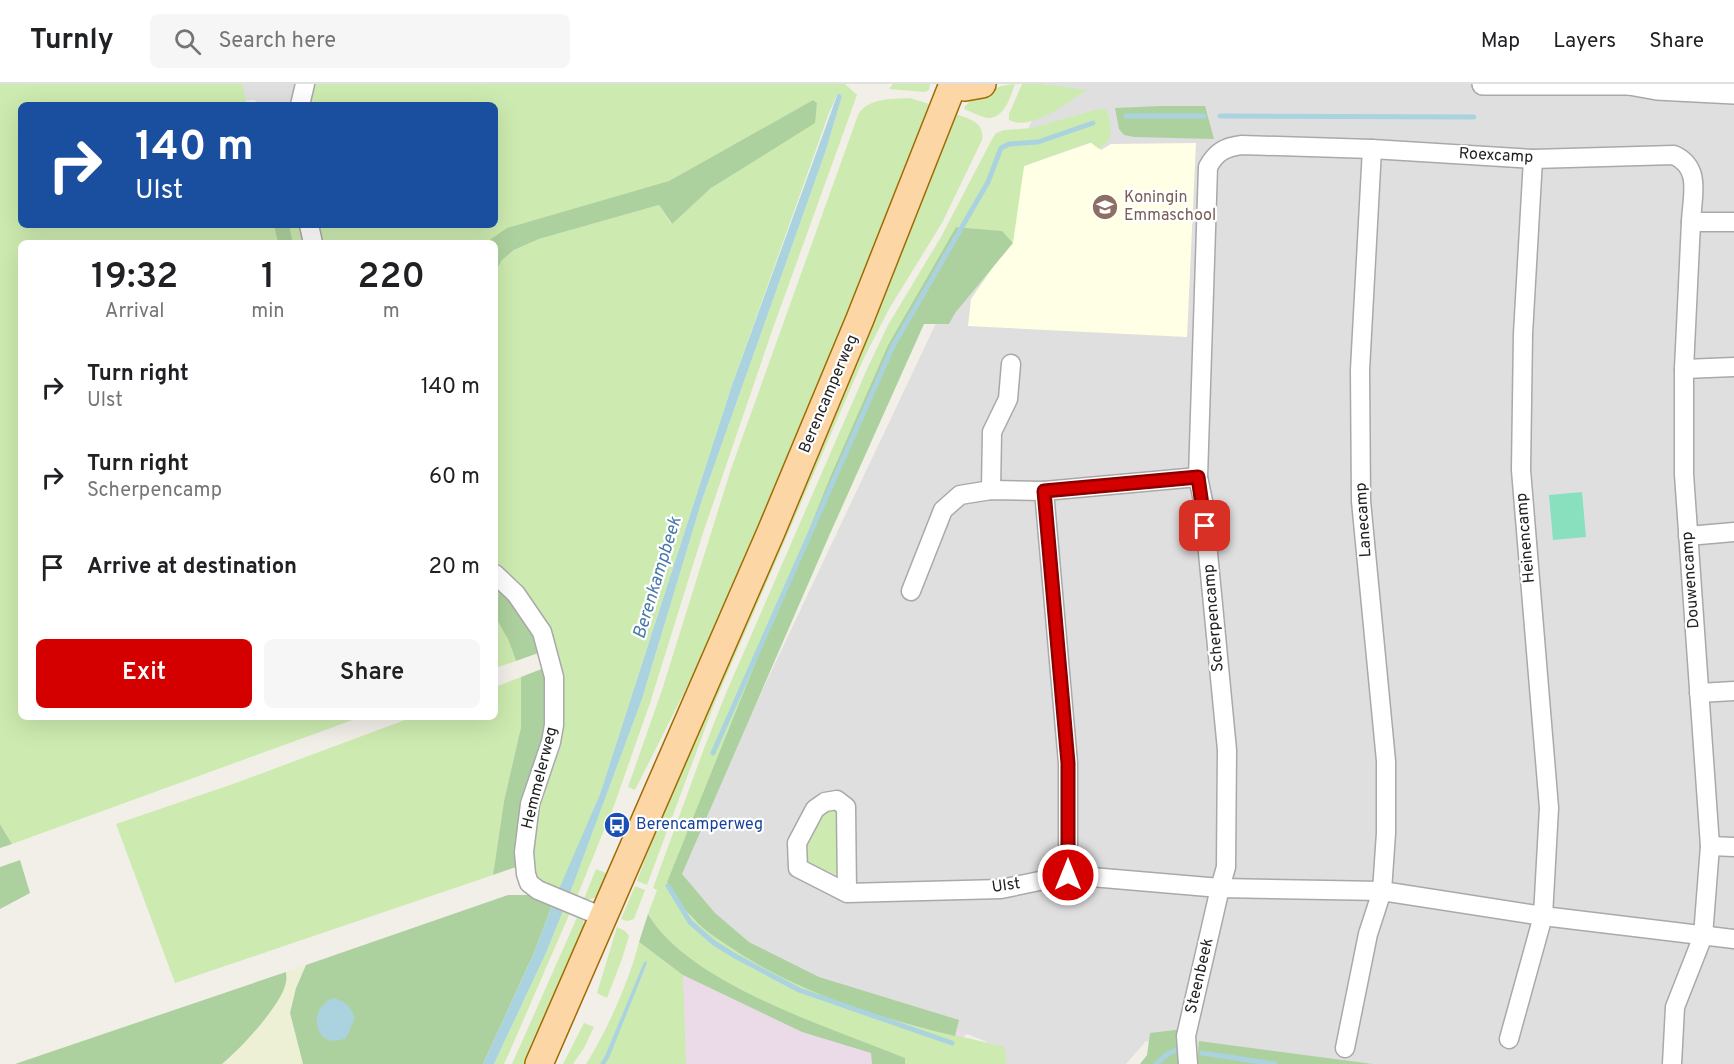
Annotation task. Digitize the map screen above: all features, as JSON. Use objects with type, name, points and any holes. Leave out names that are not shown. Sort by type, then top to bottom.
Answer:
[{"type":"main road","points":[[954,84],[965,87],[982,84]]},
{"type":"main road","name":"Berencamperweg","points":[[539,1064],[780,511],[954,84]]},
{"type":"street","points":[[301,102],[305,84]]},
{"type":"street","points":[[1483,84],[1631,84],[1657,89],[1734,93]]},
{"type":"street","name":"Roexcamp","points":[[1208,167],[1220,151],[1234,146],[1372,149],[1533,159],[1674,155],[1688,164],[1692,174],[1691,222]]},
{"type":"street","name":"Lanecamp","points":[[1372,149],[1360,370],[1361,501],[1386,761],[1386,833],[1382,891]]},
{"type":"street","name":"Heinencamp","points":[[1533,159],[1523,334],[1521,470],[1549,808],[1543,916]]},
{"type":"street","name":"Scherpencamp","points":[[1208,167],[1198,477],[1204,509],[1227,750],[1226,867],[1220,888]]},
{"type":"street","points":[[1691,222],[1734,222]]},
{"type":"street","name":"Douwencamp","points":[[1691,222],[1684,369],[1684,474],[1710,846],[1703,936]]},
{"type":"street","points":[[991,490],[992,432],[1008,399],[1011,364]]},
{"type":"street","points":[[1684,369],[1734,367]]},
{"type":"street","points":[[911,591],[943,510],[960,495],[991,490],[1044,491],[1198,477]]},
{"type":"street","points":[[1044,491],[1068,763],[1068,875],[1220,888],[1382,891],[1543,916],[1734,939]]},
{"type":"street","points":[[1688,536],[1734,532]]},
{"type":"street","name":"Hemmelerweg","points":[[498,577],[516,594],[542,632],[554,677],[555,708],[551,742],[530,804],[524,852],[526,874],[529,883],[538,890],[603,917]]},
{"type":"street","points":[[1699,693],[1734,691]]},
{"type":"street","name":"Ulst","points":[[847,893],[846,807],[837,800],[825,802],[815,809],[797,843],[798,868],[847,893],[1001,889],[1068,875]]},
{"type":"street","points":[[1710,846],[1734,847]]},
{"type":"street","name":"Steenbeek","points":[[1188,1064],[1186,1036],[1220,888]]},
{"type":"street","points":[[1345,1048],[1368,934],[1382,891]]},
{"type":"street","points":[[1509,1039],[1543,916]]},
{"type":"street","points":[[1672,1064],[1675,1007],[1703,936]]},
{"type":"shaded area","points":[[240,84],[299,84],[296,102],[246,101]]},
{"type":"shaded area","points":[[1047,84],[1734,84],[1734,1064],[1288,1064],[1146,1041],[1126,1064],[995,1064],[987,1042],[881,999],[776,968],[673,879],[1044,95]]},
{"type":"shaded area","name":"Koningin Emmaschool","points":[[1093,142],[1101,150],[1111,144],[1196,143],[1187,337],[968,326],[971,299],[1011,241],[1024,166]]},
{"type":"shaded area","points":[[674,918],[778,971],[968,1033],[935,1064],[593,1064]]},
{"type":"shaded area","points":[[306,965],[296,988],[290,1013],[303,1064],[222,1064],[234,1055],[286,982],[286,972]]},
{"type":"green space","points":[[0,84],[242,84],[246,102],[18,102],[18,228],[275,228],[277,240],[18,240],[18,720],[353,720],[12,844],[0,824]]},
{"type":"green space","points":[[310,84],[845,84],[857,95],[772,331],[702,536],[651,700],[615,803],[576,899],[569,896],[642,699],[702,500],[826,150],[842,96],[838,93],[829,113],[731,388],[600,794],[559,892],[538,884],[529,864],[558,677],[498,574],[498,267],[502,260],[514,250],[539,239],[659,205],[671,224],[711,188],[815,112],[817,103],[813,100],[669,181],[489,240],[316,240],[314,228],[498,228],[498,102],[305,102]]},
{"type":"green space","points":[[893,84],[930,84],[929,90],[925,92],[889,89]]},
{"type":"green space","points":[[1015,84],[1003,111],[994,117],[988,118],[964,109],[972,100],[986,92]]},
{"type":"green space","points":[[1022,84],[1043,84],[1087,90],[1049,114],[1028,122],[1018,123],[1009,120],[1009,114]]},
{"type":"green space","points":[[910,98],[929,104],[833,352],[692,677],[635,790],[628,787],[662,690],[731,469],[858,115],[862,109],[874,102]]},
{"type":"green space","points":[[813,100],[817,103],[815,123],[711,188],[672,224],[659,205],[539,239],[514,250],[502,260],[498,267],[498,240],[489,240],[507,228],[669,181]]},
{"type":"green space","points":[[1205,106],[1214,139],[1134,137],[1124,135],[1119,129],[1115,108]]},
{"type":"green space","points":[[1098,109],[1106,109],[1108,115],[1111,134],[1107,142],[1099,149],[1090,142],[1024,166],[1013,243],[1002,231],[956,227],[888,345],[831,475],[667,882],[691,917],[721,941],[755,963],[900,1022],[1005,1047],[1006,1064],[905,1064],[904,1058],[801,1018],[728,983],[695,962],[668,939],[648,914],[657,890],[653,888],[726,693],[867,369],[888,325],[941,237],[991,141],[996,133],[1004,130],[1032,128]]},
{"type":"green space","points":[[956,114],[979,125],[982,140],[942,223],[889,309],[863,360],[715,702],[647,885],[637,881],[705,699]]},
{"type":"green space","points":[[956,227],[1002,231],[1013,243],[955,313],[949,324],[924,324],[682,874],[715,913],[749,942],[819,977],[959,1020],[955,1036],[899,1022],[845,1004],[767,970],[696,922],[667,882],[831,475],[888,345]]},
{"type":"green space","points":[[275,228],[290,228],[292,240],[277,240]]},
{"type":"green space","points":[[290,228],[305,228],[307,240],[292,240]]},
{"type":"green space","points":[[1582,492],[1586,537],[1553,540],[1549,495]]},
{"type":"green space","points":[[498,582],[544,651],[516,661],[508,639],[498,622]]},
{"type":"green space","points":[[498,622],[508,639],[516,661],[498,667]]},
{"type":"green space","points":[[549,666],[552,706],[519,866],[493,875],[504,801],[521,727],[521,677]]},
{"type":"green space","points":[[521,677],[521,727],[504,801],[493,875],[175,983],[116,824],[233,784],[405,720],[498,720],[498,686]]},
{"type":"green space","points":[[825,808],[835,808],[838,871],[835,874],[807,864],[804,853]]},
{"type":"green space","points":[[0,824],[12,844],[0,848]]},
{"type":"green space","points":[[20,860],[30,893],[0,909],[0,867]]},
{"type":"green space","points":[[596,869],[606,873],[597,897],[583,901]]},
{"type":"green space","points":[[635,886],[645,890],[634,919],[627,921],[621,919]]},
{"type":"green space","points":[[508,895],[530,895],[553,903],[534,953],[483,1064],[303,1064],[290,1013],[296,988],[306,965]]},
{"type":"green space","points":[[565,905],[572,908],[510,1051],[504,1064],[494,1064],[546,953]]},
{"type":"green space","points":[[579,913],[584,927],[529,1053],[524,1064],[512,1064]]},
{"type":"green space","points":[[648,914],[668,939],[695,962],[728,983],[802,1018],[905,1058],[905,1064],[872,1064],[871,1053],[802,1032],[683,975],[639,942]]},
{"type":"green space","points":[[617,927],[629,936],[607,998],[597,993]]},
{"type":"green space","points":[[639,942],[683,975],[686,1064],[605,1064],[647,963],[645,961],[605,1056],[600,1064],[586,1064],[617,1005]]},
{"type":"green space","points":[[286,972],[283,991],[269,1014],[239,1049],[222,1064],[15,1064]]},
{"type":"green space","points":[[584,1023],[594,1027],[584,1048],[573,1064],[563,1064]]},
{"type":"green space","points":[[1183,1029],[1178,1064],[1140,1064],[1147,1055],[1150,1033]]},
{"type":"green space","points":[[1199,1041],[1373,1064],[1197,1064]]},
{"type":"water","points":[[838,93],[842,96],[826,150],[702,500],[642,699],[546,953],[494,1064],[483,1064],[534,953],[600,794],[731,388]]},
{"type":"water","points":[[646,961],[609,1058],[605,1064],[600,1064],[644,962]]},
{"type":"water","points":[[334,998],[347,1005],[355,1018],[346,1038],[335,1041],[321,1034],[317,1018],[325,1003]]},
{"type":"waterway","points":[[1126,116],[1204,116]]},
{"type":"waterway","points":[[1220,116],[1474,117]]},
{"type":"waterway","points":[[713,753],[893,346],[988,182],[1001,148],[1009,144],[1038,142],[1093,123]]},
{"type":"waterway","points":[[668,886],[690,922],[714,943],[735,956],[799,990],[952,1043]]},
{"type":"waterway","points":[[1156,1064],[1169,1053],[1178,1050]]},
{"type":"waterway","points":[[1202,1053],[1275,1064]]},
{"type":"place","name":"Koningin Emmaschool","points":[[1105,207]]},
{"type":"place","name":"Berencamperweg","points":[[617,825]]},
{"type":"route","points":[[1068,875],[1068,763],[1044,491],[1198,477],[1205,526]]},
{"type":"water label","name":"Berenkampbeek","points":[[658,578]]}]
